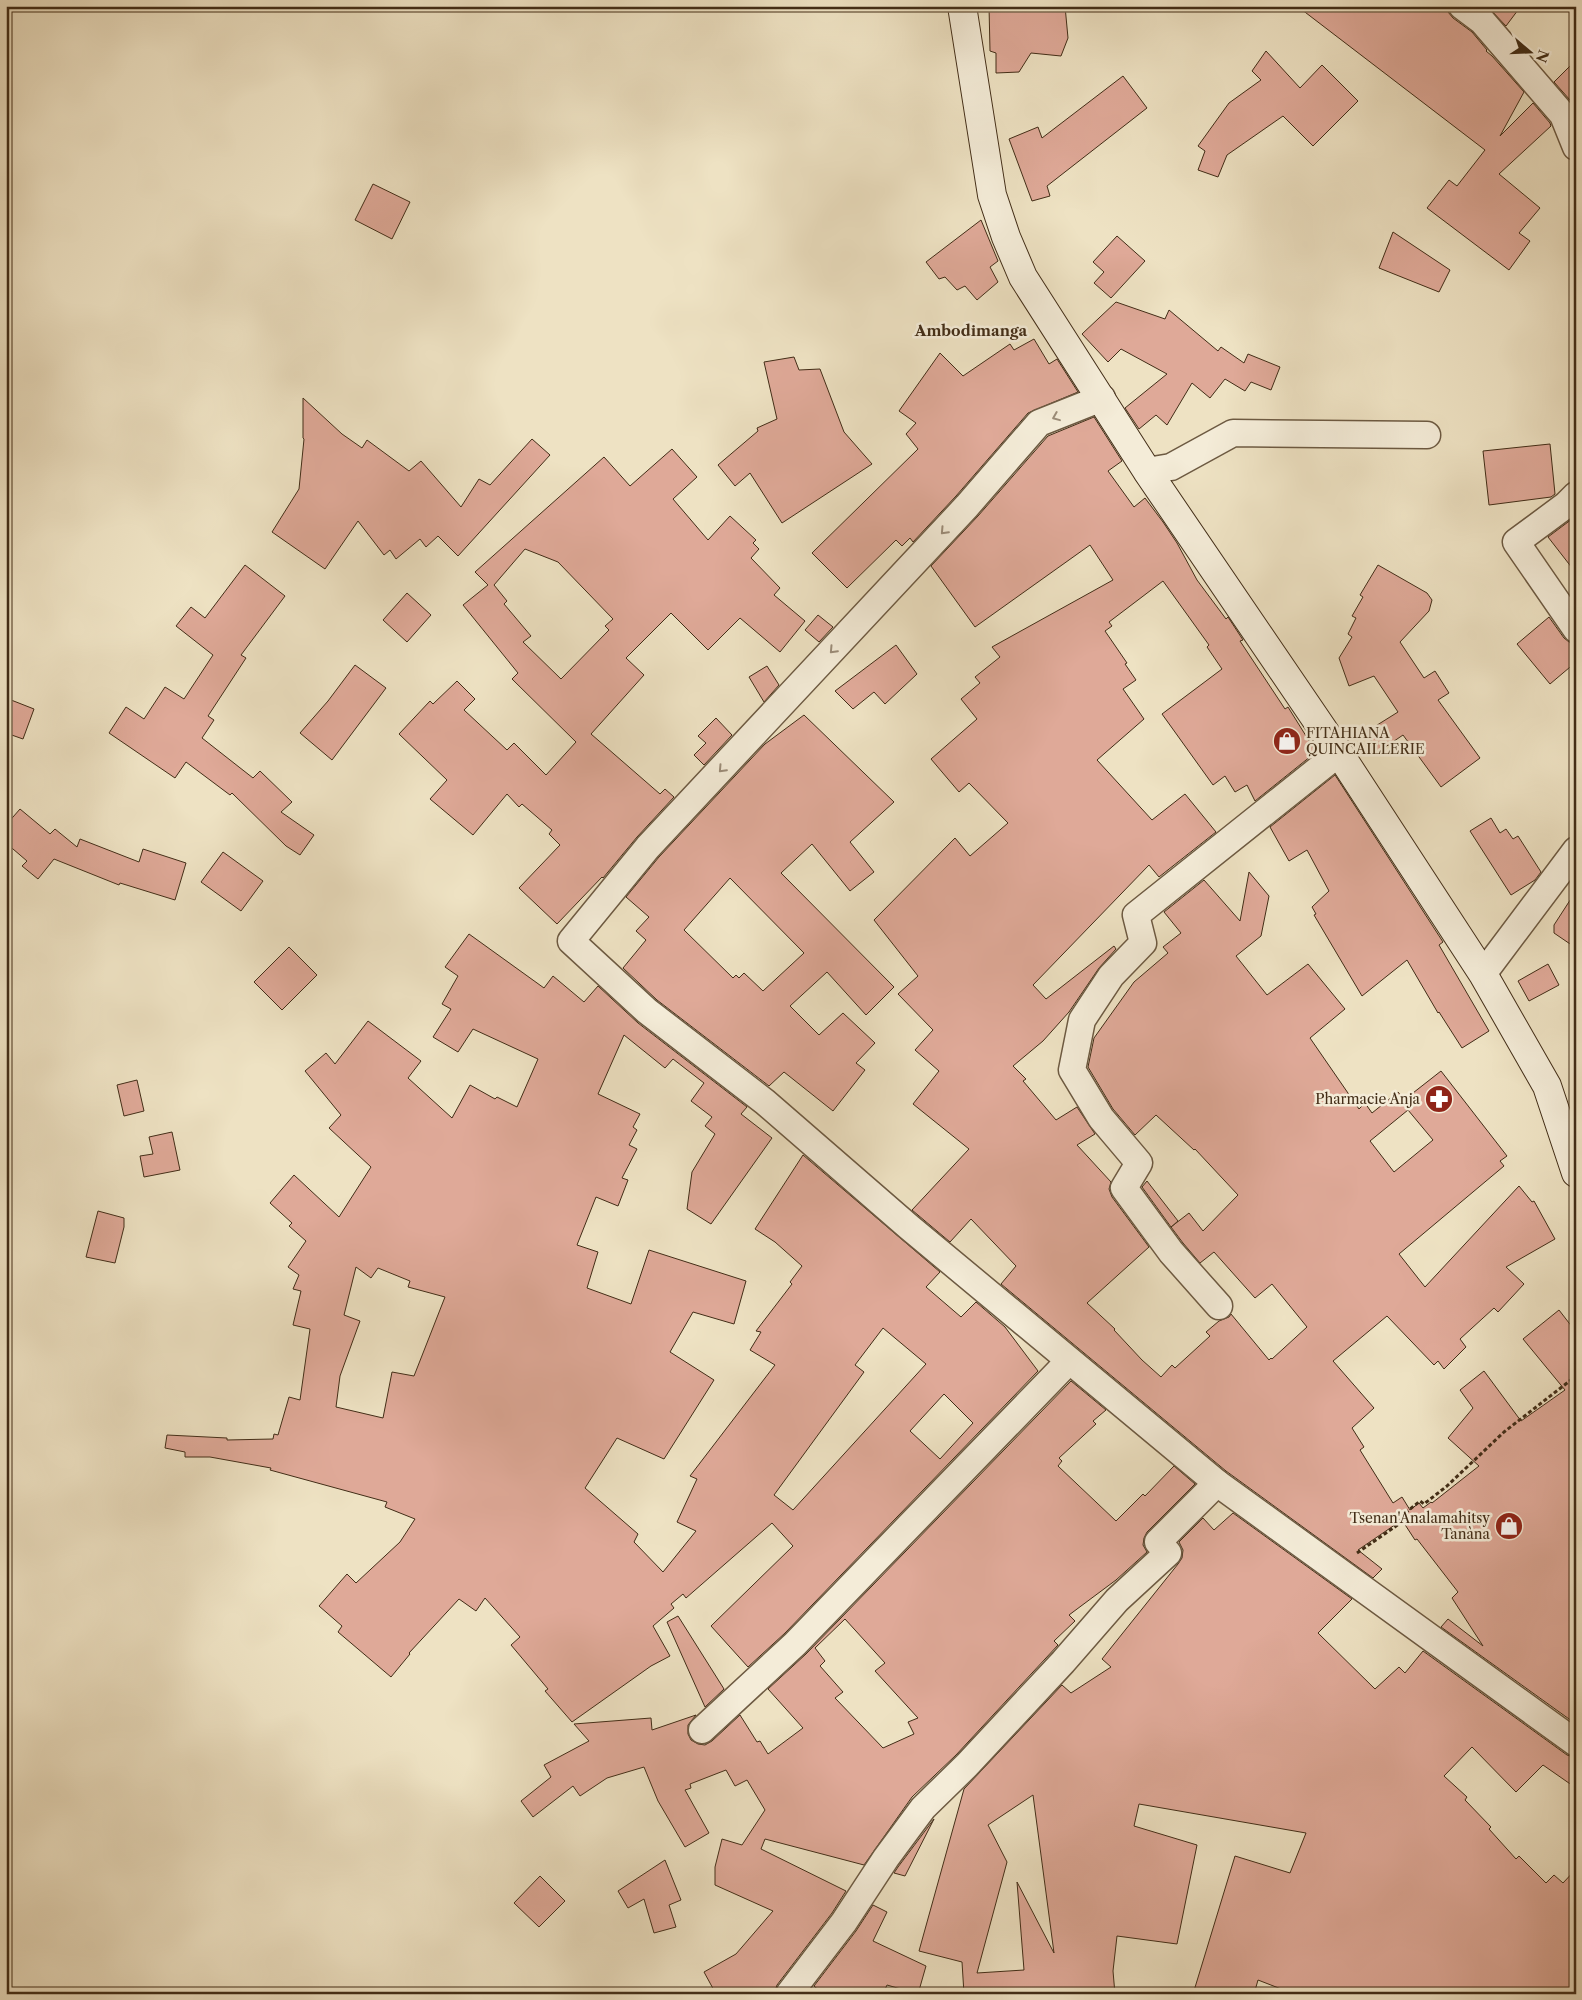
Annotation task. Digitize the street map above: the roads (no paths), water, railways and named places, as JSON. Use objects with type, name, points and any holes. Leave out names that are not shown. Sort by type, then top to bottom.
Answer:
[{"type":"main road","points":[[962,6],[992,195],[1006,237],[1023,277],[1147,471],[1339,752],[1483,974],[1546,1086],[1576,1172]]},
{"type":"street","points":[[1462,6],[1482,20],[1563,115],[1576,147]]},
{"type":"street","points":[[1102,398],[1039,423],[967,506],[648,848],[571,941],[647,1010],[765,1102],[902,1221],[1217,1483],[1576,1744]]},
{"type":"street","points":[[1147,471],[1171,467],[1233,433],[1427,434]]},
{"type":"street","points":[[1576,495],[1566,505],[1516,542],[1576,630]]},
{"type":"street","points":[[1219,1306],[1170,1252],[1124,1188],[1140,1163],[1101,1118],[1072,1070],[1082,1020],[1111,976],[1143,944],[1136,915],[1339,752]]},
{"type":"street","points":[[1483,974],[1576,850]]},
{"type":"street","points":[[702,1730],[796,1644],[1069,1361]]},
{"type":"street","points":[[789,1994],[844,1922],[886,1858],[923,1808],[967,1765],[1057,1669],[1117,1600],[1168,1553],[1158,1542],[1217,1483]]},
{"type":"place","name":"FITAHIANA QUINCAILLERIE","points":[[1287,741]]},
{"type":"place","name":"Pharmacie Anja","points":[[1439,1099]]},
{"type":"place","name":"Tsenan'Analamahitsy Tanàna","points":[[1509,1526]]},
{"type":"district","name":"Ambodimanga","points":[[971,330]]}]
